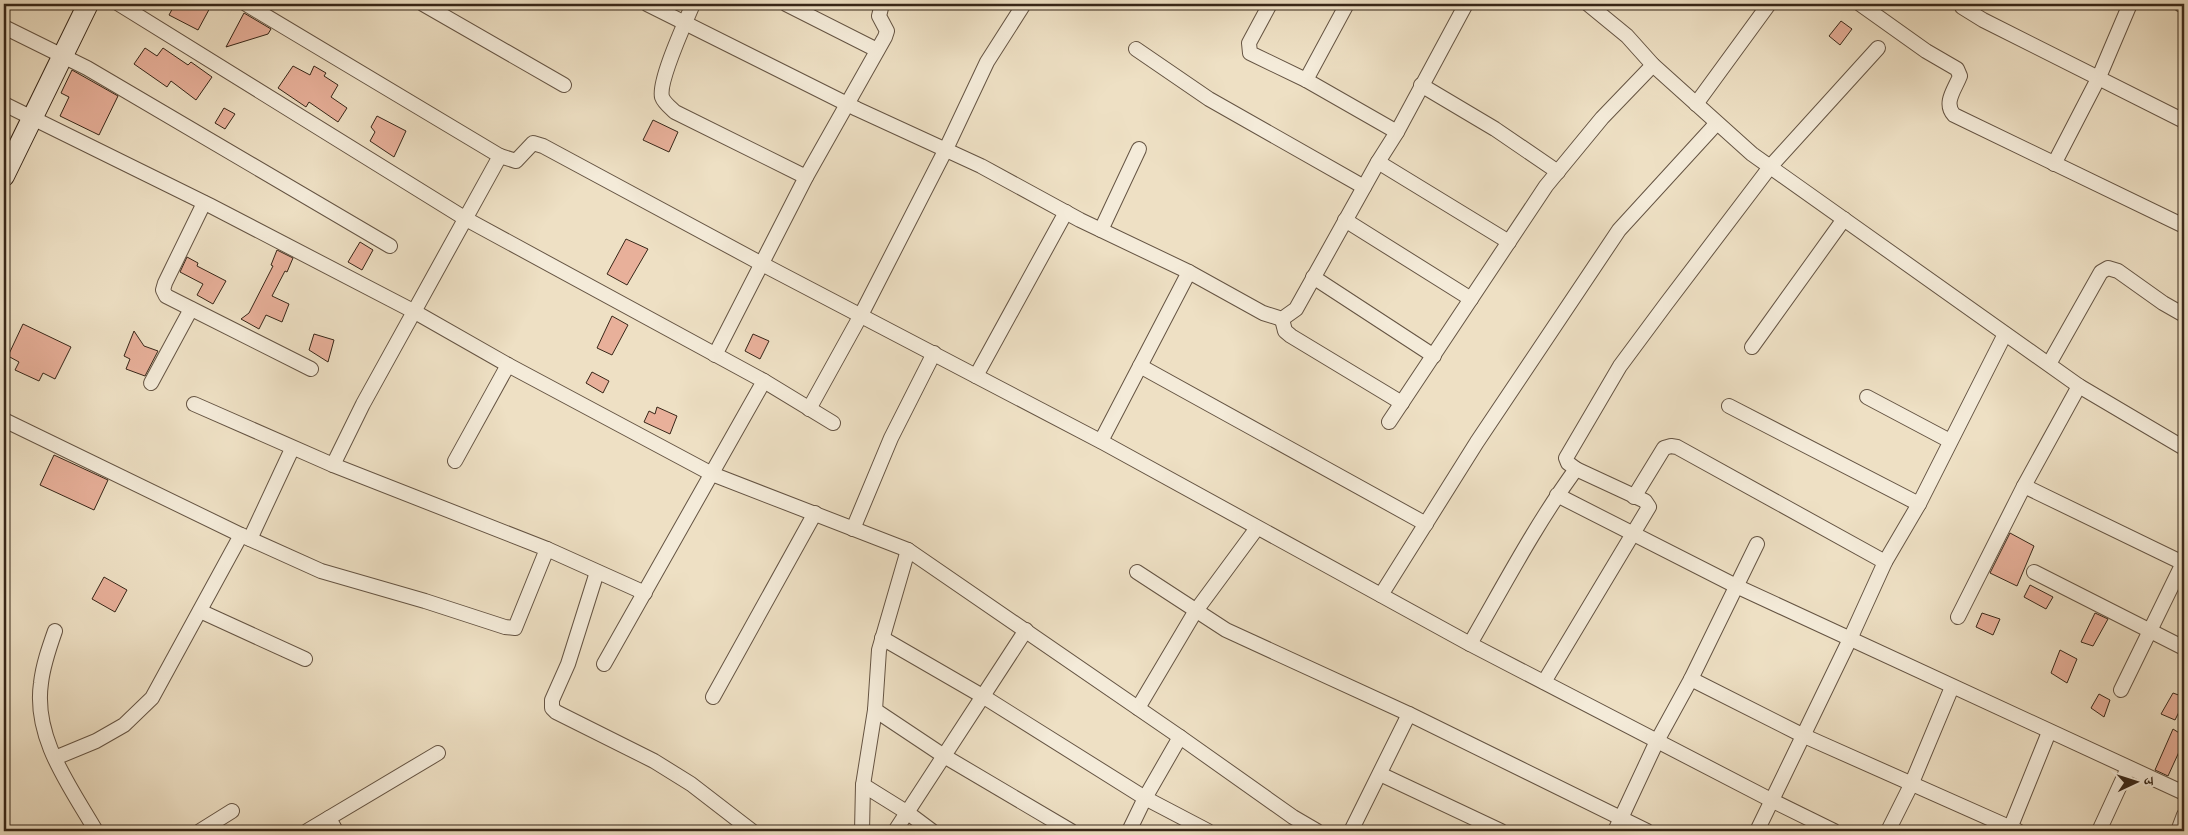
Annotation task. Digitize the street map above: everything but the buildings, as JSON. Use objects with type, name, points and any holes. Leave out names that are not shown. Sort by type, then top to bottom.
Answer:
[{"type":"main road","points":[[4,176],[88,4]]},
{"type":"street","points":[[119,4],[466,219],[764,382],[833,423]]},
{"type":"street","points":[[246,4],[500,156],[516,160],[530,145],[538,144],[1101,442],[1470,644],[1834,831]]},
{"type":"street","points":[[423,4],[564,85]]},
{"type":"street","points":[[646,4],[846,103],[981,166],[1101,230],[1189,272],[1263,313],[1282,319]]},
{"type":"street","points":[[693,4],[664,80],[662,98],[675,112],[806,177]]},
{"type":"street","points":[[786,4],[877,50]]},
{"type":"street","points":[[715,355],[806,177],[887,31],[878,16],[882,4]]},
{"type":"street","points":[[809,409],[861,315],[988,62],[1024,4]]},
{"type":"street","points":[[1270,4],[1249,43],[1249,50],[1253,55],[1306,80],[1397,132]]},
{"type":"street","points":[[1306,80],[1346,4]]},
{"type":"street","points":[[1282,319],[1296,309],[1378,162],[1397,132],[1466,4]]},
{"type":"street","points":[[1588,4],[1627,36],[1652,65],[1716,124],[1770,167],[2079,386],[2184,448]]},
{"type":"street","points":[[1696,104],[1769,4]]},
{"type":"street","points":[[1860,4],[1926,51],[1957,69],[1960,76],[1949,103],[1950,111],[1954,115],[2184,226]]},
{"type":"street","points":[[2054,164],[2099,77],[2130,4]]},
{"type":"street","points":[[2180,4],[2184,6]]},
{"type":"street","points":[[1962,7],[1983,20],[2184,121]]},
{"type":"street","points":[[4,27],[63,55],[390,246]]},
{"type":"street","points":[[1544,682],[1648,507],[1645,501],[1576,469],[1568,463],[1566,458],[1620,366],[1770,167],[1878,48]]},
{"type":"street","points":[[1136,49],[1209,99],[1364,187]]},
{"type":"street","points":[[1389,422],[1558,172],[1602,118],[1652,65]]},
{"type":"street","points":[[1421,85],[1495,129],[1558,172]]},
{"type":"street","points":[[4,104],[204,203],[415,312],[508,365],[712,474],[908,550],[1026,630],[1293,817],[1317,831]]},
{"type":"street","points":[[1381,595],[1477,442],[1619,230],[1716,124]]},
{"type":"street","points":[[1101,230],[1139,149]]},
{"type":"street","points":[[333,465],[363,404],[500,156]]},
{"type":"street","points":[[1378,162],[1509,242]]},
{"type":"street","points":[[204,203],[165,282],[163,290],[166,296],[311,368]]},
{"type":"street","points":[[976,376],[1066,212]]},
{"type":"street","points":[[1752,347],[1844,219]]},
{"type":"street","points":[[1345,220],[1471,299]]},
{"type":"street","points":[[2049,364],[2101,272],[2108,268],[2118,271],[2163,303],[2184,315]]},
{"type":"street","points":[[1101,442],[1189,272]]},
{"type":"street","points":[[1313,277],[1434,356]]},
{"type":"street","points":[[151,383],[190,309]]},
{"type":"street","points":[[1282,319],[1285,331],[1291,336],[1402,403]]},
{"type":"street","points":[[1757,831],[1885,562],[1919,504],[2005,334]]},
{"type":"street","points":[[853,528],[891,438],[934,353]]},
{"type":"street","points":[[455,461],[508,365]]},
{"type":"street","points":[[1140,366],[1426,524]]},
{"type":"street","points":[[604,664],[764,382]]},
{"type":"street","points":[[1958,618],[2024,486],[2079,386]]},
{"type":"street","points":[[1867,397],[1950,442]]},
{"type":"street","points":[[194,404],[333,465],[547,549],[645,593]]},
{"type":"street","points":[[1730,406],[1919,504]]},
{"type":"street","points":[[4,420],[245,537],[321,571],[510,628],[515,628],[517,624],[547,549]]},
{"type":"street","points":[[1634,497],[1664,448],[1676,446],[1885,562]]},
{"type":"street","points":[[54,758],[96,741],[124,725],[152,698],[200,611],[245,537],[292,448]]},
{"type":"street","points":[[1470,644],[1557,495],[1576,469]]},
{"type":"street","points":[[2024,486],[2183,563],[2121,690]]},
{"type":"street","points":[[1557,495],[1736,586],[2184,793]]},
{"type":"street","points":[[714,698],[815,513]]},
{"type":"street","points":[[1138,708],[1195,612],[1258,528]]},
{"type":"street","points":[[1618,825],[1657,741],[1692,679],[1757,544]]},
{"type":"street","points":[[862,831],[863,785],[875,710],[879,650],[908,550]]},
{"type":"street","points":[[597,572],[568,664],[552,700],[552,708],[608,740],[654,761],[691,784],[752,831]]},
{"type":"street","points":[[1137,572],[1195,612],[1226,630],[1409,714],[1618,825],[1647,831]]},
{"type":"street","points":[[2034,572],[2184,648]]},
{"type":"street","points":[[200,611],[305,659]]},
{"type":"street","points":[[895,831],[1026,630]]},
{"type":"street","points":[[55,631],[44,665],[40,699],[43,727],[54,758],[96,831]]},
{"type":"street","points":[[882,638],[984,697],[1145,798],[1208,831]]},
{"type":"street","points":[[1692,679],[1802,735],[2012,830],[2049,732]]},
{"type":"street","points":[[1888,831],[1911,785],[1952,687]]},
{"type":"street","points":[[875,710],[944,756],[1071,831]]},
{"type":"street","points":[[1351,831],[1409,714]]},
{"type":"street","points":[[1129,831],[1145,798],[1180,737]]},
{"type":"street","points":[[307,831],[438,753]]},
{"type":"street","points":[[2099,831],[2128,768]]},
{"type":"street","points":[[1380,774],[1501,831]]},
{"type":"street","points":[[863,785],[908,813],[932,831]]},
{"type":"street","points":[[200,831],[232,811]]},
{"type":"street","points":[[2178,831],[2184,815]]},
{"type":"street","points":[[329,818],[336,831]]}]
